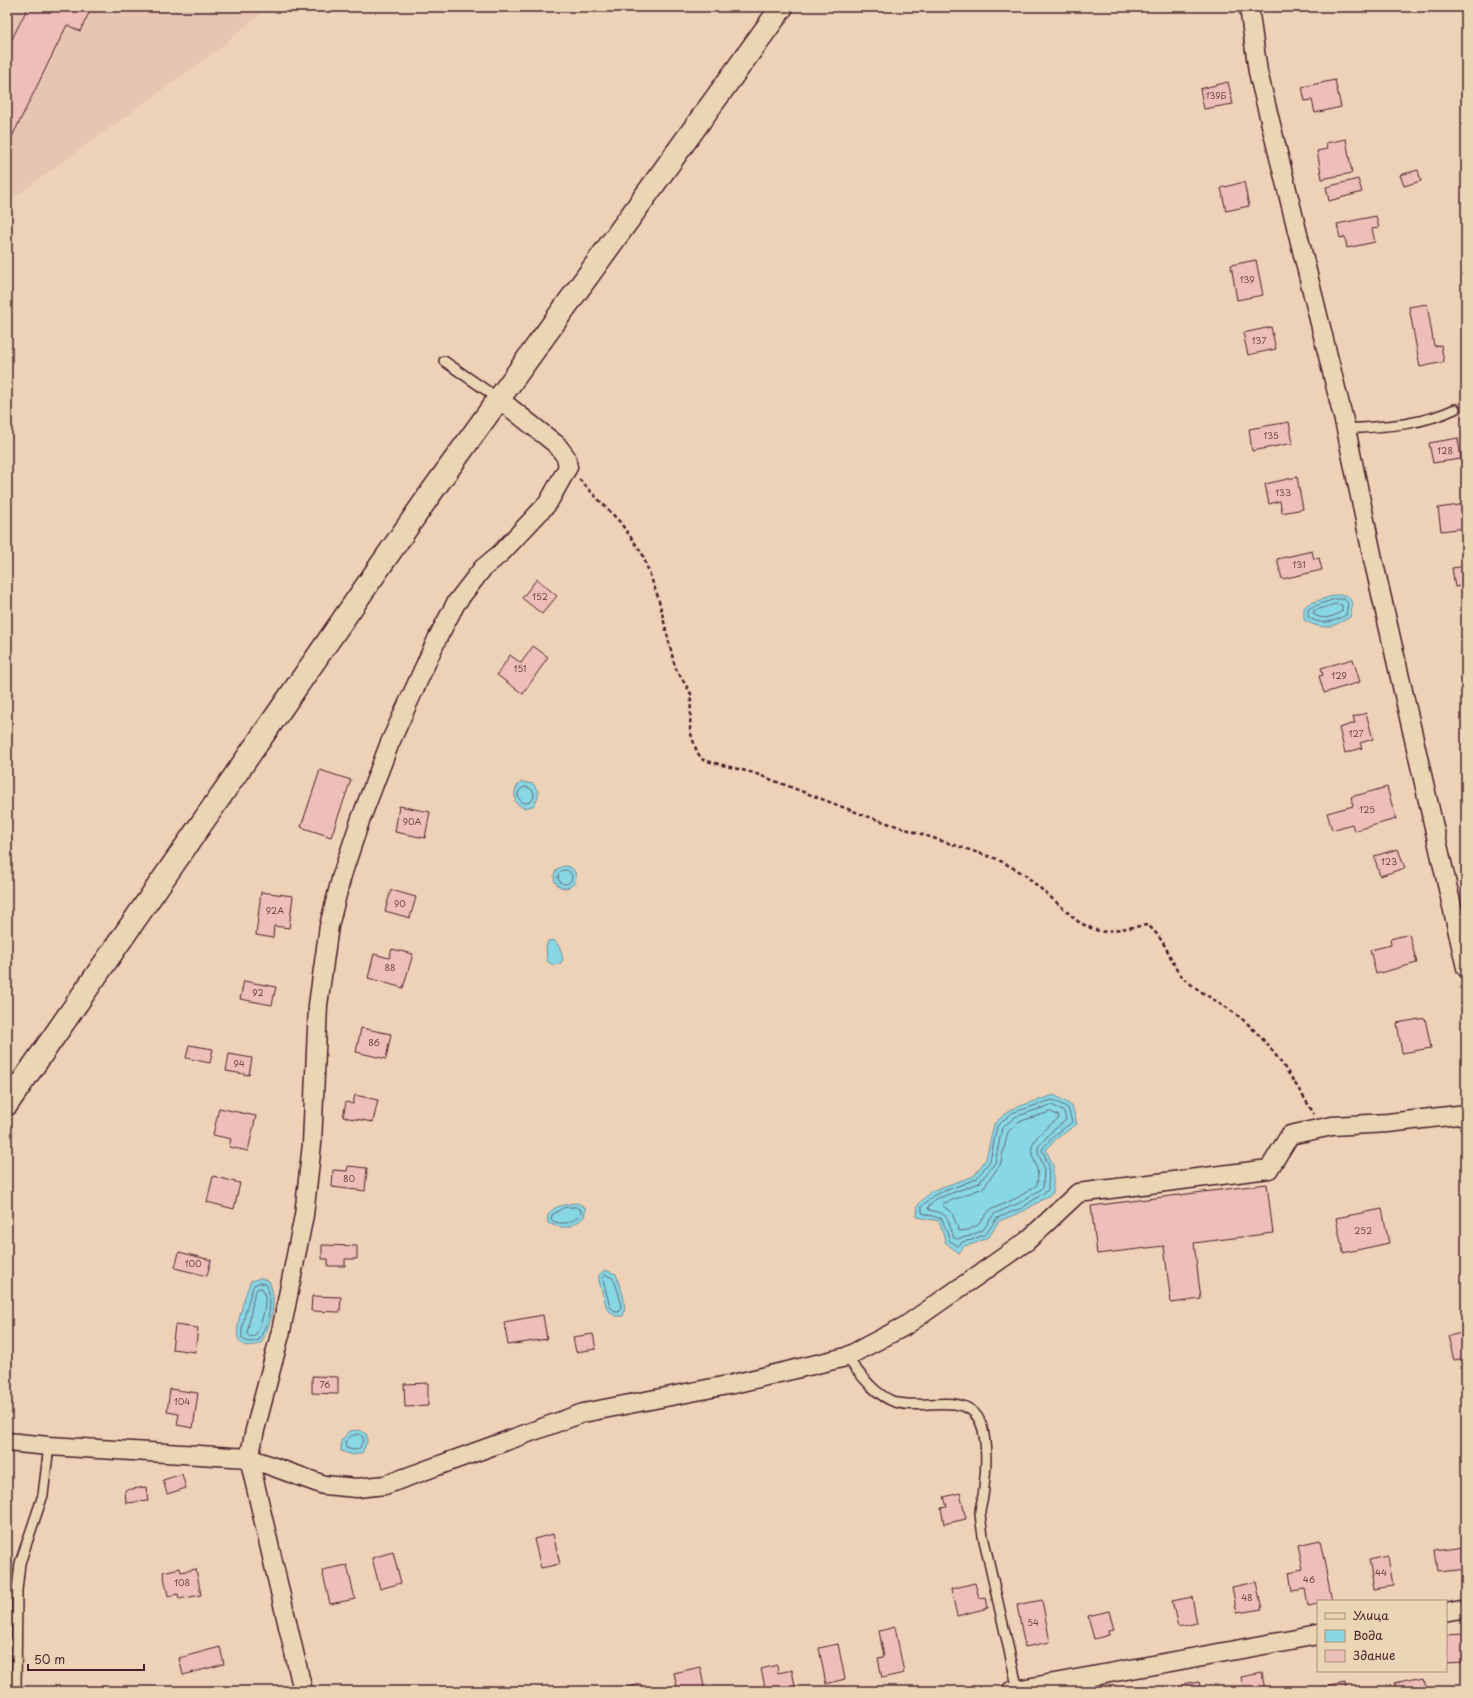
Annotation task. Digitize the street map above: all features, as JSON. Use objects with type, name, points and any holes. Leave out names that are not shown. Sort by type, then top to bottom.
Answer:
[{"type":"main road","points":[[7,1104],[433,490],[782,7]]},
{"type":"street","points":[[1249,7],[1258,72],[1346,429],[1375,566],[1466,968]]},
{"type":"street","points":[[303,1691],[249,1458],[281,1331],[304,1215],[312,1144],[318,998],[329,926],[342,875],[360,821],[389,745],[438,637],[456,603],[483,568],[501,553],[548,503],[568,467],[566,457],[557,445],[499,399]]},
{"type":"street","points":[[7,1442],[49,1446],[249,1458],[324,1485],[357,1488],[385,1485],[583,1412],[733,1384],[846,1357],[906,1326],[1020,1245],[1078,1193],[1270,1170],[1290,1135],[1332,1126],[1388,1124],[1466,1114]]},
{"type":"street","points":[[1447,1612],[1466,1608]]},
{"type":"street","points":[[1014,1690],[1317,1635]]},
{"type":"lane","points":[[444,361],[499,399]]},
{"type":"lane","points":[[1346,429],[1404,425],[1437,417],[1455,409]]},
{"type":"lane","points":[[846,1357],[877,1391],[895,1402],[914,1405],[945,1402],[958,1403],[972,1411],[980,1421],[984,1435],[985,1458],[984,1487],[980,1511],[983,1536],[1014,1690]]},
{"type":"lane","points":[[16,1691],[17,1590],[20,1563],[43,1495],[49,1446]]},
{"type":"path","points":[[568,467],[620,522],[642,553],[658,597],[675,667],[691,694],[690,731],[697,752],[703,760],[754,773],[866,816],[997,858],[1024,874],[1080,923],[1101,932],[1147,925],[1154,929],[1180,974],[1204,995],[1233,1012],[1257,1033],[1298,1088],[1322,1128]]},
{"type":"shaded area","points":[[7,7],[267,7],[220,48],[7,202]]},
{"type":"water","points":[[1335,595],[1346,595],[1353,603],[1350,617],[1338,624],[1327,627],[1317,626],[1304,620],[1304,608],[1308,604]]},
{"type":"water","points":[[521,782],[533,784],[538,791],[538,798],[533,806],[524,808],[516,803],[515,791]]},
{"type":"water","points":[[565,866],[573,869],[576,877],[573,885],[565,888],[557,885],[554,877],[557,869]]},
{"type":"water","points":[[554,940],[560,948],[563,959],[560,964],[553,965],[547,961],[546,947],[548,941]]},
{"type":"water","points":[[1054,1095],[1072,1106],[1077,1124],[1056,1139],[1046,1150],[1053,1165],[1053,1193],[1024,1211],[999,1221],[989,1237],[964,1246],[959,1253],[946,1243],[939,1221],[917,1217],[918,1205],[931,1191],[974,1176],[986,1159],[994,1124],[1011,1109]]},
{"type":"water","points":[[577,1203],[586,1208],[584,1217],[575,1224],[567,1227],[559,1227],[548,1223],[549,1213],[556,1207]]},
{"type":"water","points":[[605,1270],[616,1274],[625,1306],[623,1316],[615,1316],[607,1309],[599,1281],[599,1275]]},
{"type":"water","points":[[260,1278],[269,1281],[272,1289],[272,1312],[268,1328],[261,1343],[247,1346],[239,1341],[237,1332],[238,1325],[246,1293],[251,1281]]},
{"type":"water","points":[[360,1430],[367,1435],[367,1442],[362,1453],[353,1455],[341,1451],[341,1441],[349,1431]]},
{"type":"building","points":[[28,7],[92,7],[80,31],[67,25],[7,147],[7,49]]},
{"type":"building","points":[[1335,80],[1341,107],[1315,113],[1312,100],[1305,101],[1302,87]]},
{"type":"building","points":[[1228,82],[1233,104],[1204,109],[1200,89]]},
{"type":"building","points":[[1346,139],[1352,173],[1322,179],[1317,151],[1327,149],[1326,143]]},
{"type":"building","points":[[1418,170],[1421,181],[1404,186],[1400,175]]},
{"type":"building","points":[[1358,179],[1362,192],[1329,201],[1326,187]]},
{"type":"building","points":[[1244,182],[1249,206],[1226,211],[1221,188]]},
{"type":"building","points":[[1376,216],[1379,228],[1372,229],[1375,242],[1347,248],[1345,237],[1340,238],[1337,224]]},
{"type":"building","points":[[1256,260],[1263,295],[1237,300],[1231,265]]},
{"type":"building","points":[[1427,304],[1434,346],[1441,345],[1444,362],[1420,367],[1409,307]]},
{"type":"building","points":[[1271,327],[1276,349],[1248,355],[1243,333]]},
{"type":"building","points":[[1289,422],[1293,443],[1252,451],[1249,429]]},
{"type":"building","points":[[1458,438],[1461,459],[1433,463],[1429,443]]},
{"type":"building","points":[[1297,477],[1303,509],[1282,513],[1280,501],[1269,504],[1265,484]]},
{"type":"building","points":[[1466,504],[1466,528],[1441,531],[1438,508]]},
{"type":"building","points":[[1312,551],[1314,559],[1319,558],[1322,570],[1282,579],[1277,559]]},
{"type":"building","points":[[1466,566],[1466,585],[1455,587],[1452,568]]},
{"type":"building","points":[[537,579],[557,596],[542,614],[522,598]]},
{"type":"building","points":[[533,646],[548,657],[523,694],[497,675],[510,655],[521,663]]},
{"type":"building","points":[[1353,659],[1360,682],[1324,693],[1319,676],[1323,675],[1321,668]]},
{"type":"building","points":[[1366,713],[1373,739],[1360,743],[1362,748],[1345,753],[1339,728],[1355,723],[1353,717]]},
{"type":"building","points":[[320,770],[351,780],[331,837],[301,827]]},
{"type":"building","points":[[1387,787],[1396,819],[1354,831],[1352,824],[1332,830],[1327,813],[1353,806],[1351,797]]},
{"type":"building","points":[[399,806],[430,812],[425,838],[395,832]]},
{"type":"building","points":[[1398,849],[1405,868],[1380,876],[1374,856]]},
{"type":"building","points":[[391,890],[416,897],[410,918],[385,911]]},
{"type":"building","points":[[261,892],[293,896],[289,928],[274,926],[273,938],[256,935]]},
{"type":"building","points":[[1409,934],[1417,963],[1376,974],[1370,950],[1391,945],[1390,939]]},
{"type":"building","points":[[392,949],[413,954],[403,988],[368,978],[374,954],[389,958]]},
{"type":"building","points":[[244,981],[276,987],[272,1005],[240,999]]},
{"type":"building","points":[[1425,1018],[1431,1048],[1402,1053],[1397,1023]]},
{"type":"building","points":[[361,1028],[391,1034],[386,1059],[356,1052]]},
{"type":"building","points":[[189,1045],[213,1049],[210,1063],[186,1058]]},
{"type":"building","points":[[229,1054],[252,1058],[249,1075],[226,1071]]},
{"type":"building","points":[[355,1095],[378,1100],[373,1122],[343,1117],[346,1102],[353,1104]]},
{"type":"building","points":[[219,1108],[256,1116],[248,1151],[229,1147],[231,1139],[213,1135]]},
{"type":"building","points":[[348,1166],[367,1168],[365,1191],[332,1187],[333,1170],[347,1171]]},
{"type":"building","points":[[213,1176],[240,1183],[234,1209],[207,1202]]},
{"type":"building","points":[[1267,1184],[1273,1233],[1194,1243],[1201,1299],[1171,1303],[1164,1246],[1097,1254],[1091,1206]]},
{"type":"building","points":[[1382,1209],[1389,1243],[1343,1253],[1336,1218]]},
{"type":"building","points":[[322,1245],[357,1246],[357,1259],[345,1259],[345,1266],[328,1266],[328,1259],[322,1259]]},
{"type":"building","points":[[179,1252],[211,1260],[207,1276],[175,1268]]},
{"type":"building","points":[[312,1296],[341,1297],[340,1312],[311,1311]]},
{"type":"building","points":[[543,1315],[547,1339],[508,1345],[504,1322]]},
{"type":"building","points":[[175,1325],[198,1328],[195,1352],[172,1349]]},
{"type":"building","points":[[1466,1332],[1466,1358],[1454,1360],[1448,1336]]},
{"type":"building","points":[[593,1334],[596,1349],[576,1352],[573,1337]]},
{"type":"building","points":[[312,1376],[338,1377],[338,1394],[312,1393]]},
{"type":"building","points":[[428,1383],[428,1406],[405,1407],[404,1384]]},
{"type":"building","points":[[170,1389],[198,1393],[193,1428],[177,1425],[179,1414],[167,1412]]},
{"type":"building","points":[[182,1474],[186,1488],[167,1494],[163,1480]]},
{"type":"building","points":[[146,1487],[148,1501],[126,1503],[125,1490]]},
{"type":"building","points":[[960,1493],[966,1519],[944,1524],[941,1508],[947,1507],[944,1497]]},
{"type":"building","points":[[553,1534],[560,1564],[541,1568],[534,1539]]},
{"type":"building","points":[[1320,1540],[1332,1600],[1317,1600],[1317,1604],[1308,1606],[1305,1589],[1292,1591],[1289,1572],[1303,1569],[1298,1545]]},
{"type":"building","points":[[1463,1546],[1466,1569],[1438,1572],[1435,1550]]},
{"type":"building","points":[[393,1552],[401,1583],[380,1589],[372,1558]]},
{"type":"building","points":[[1388,1556],[1393,1586],[1374,1589],[1369,1560]]},
{"type":"building","points":[[347,1565],[355,1599],[330,1604],[322,1570]]},
{"type":"building","points":[[180,1568],[181,1572],[196,1569],[201,1595],[179,1599],[178,1594],[168,1596],[163,1572]]},
{"type":"building","points":[[1256,1582],[1262,1609],[1237,1613],[1232,1587]]},
{"type":"building","points":[[975,1583],[979,1598],[986,1597],[988,1608],[957,1616],[951,1589]]},
{"type":"building","points":[[1192,1597],[1197,1623],[1178,1627],[1172,1601]]},
{"type":"building","points":[[1042,1600],[1050,1642],[1025,1647],[1017,1605]]},
{"type":"building","points":[[1109,1611],[1114,1630],[1108,1631],[1109,1635],[1094,1639],[1088,1616]]},
{"type":"building","points":[[895,1627],[904,1673],[882,1678],[878,1658],[884,1657],[879,1631]]},
{"type":"building","points":[[1463,1635],[1465,1663],[1447,1664],[1447,1636]]},
{"type":"building","points":[[838,1644],[845,1679],[826,1684],[819,1648]]},
{"type":"building","points":[[220,1647],[224,1664],[183,1675],[179,1658]]},
{"type":"building","points":[[777,1665],[778,1673],[792,1670],[796,1691],[766,1691],[761,1669]]},
{"type":"building","points":[[700,1667],[705,1691],[678,1691],[674,1673]]},
{"type":"building","points":[[1262,1673],[1265,1691],[1244,1691],[1241,1677]]},
{"type":"building","points":[[1422,1677],[1425,1691],[1395,1691],[1394,1683]]},
{"type":"building","points":[[1199,1682],[1201,1691],[1183,1691],[1182,1685]]},
{"type":"building","points":[[1345,1683],[1346,1691],[1299,1691]]},
{"type":"building","points":[[641,1684],[643,1691],[621,1691],[621,1689]]}]
